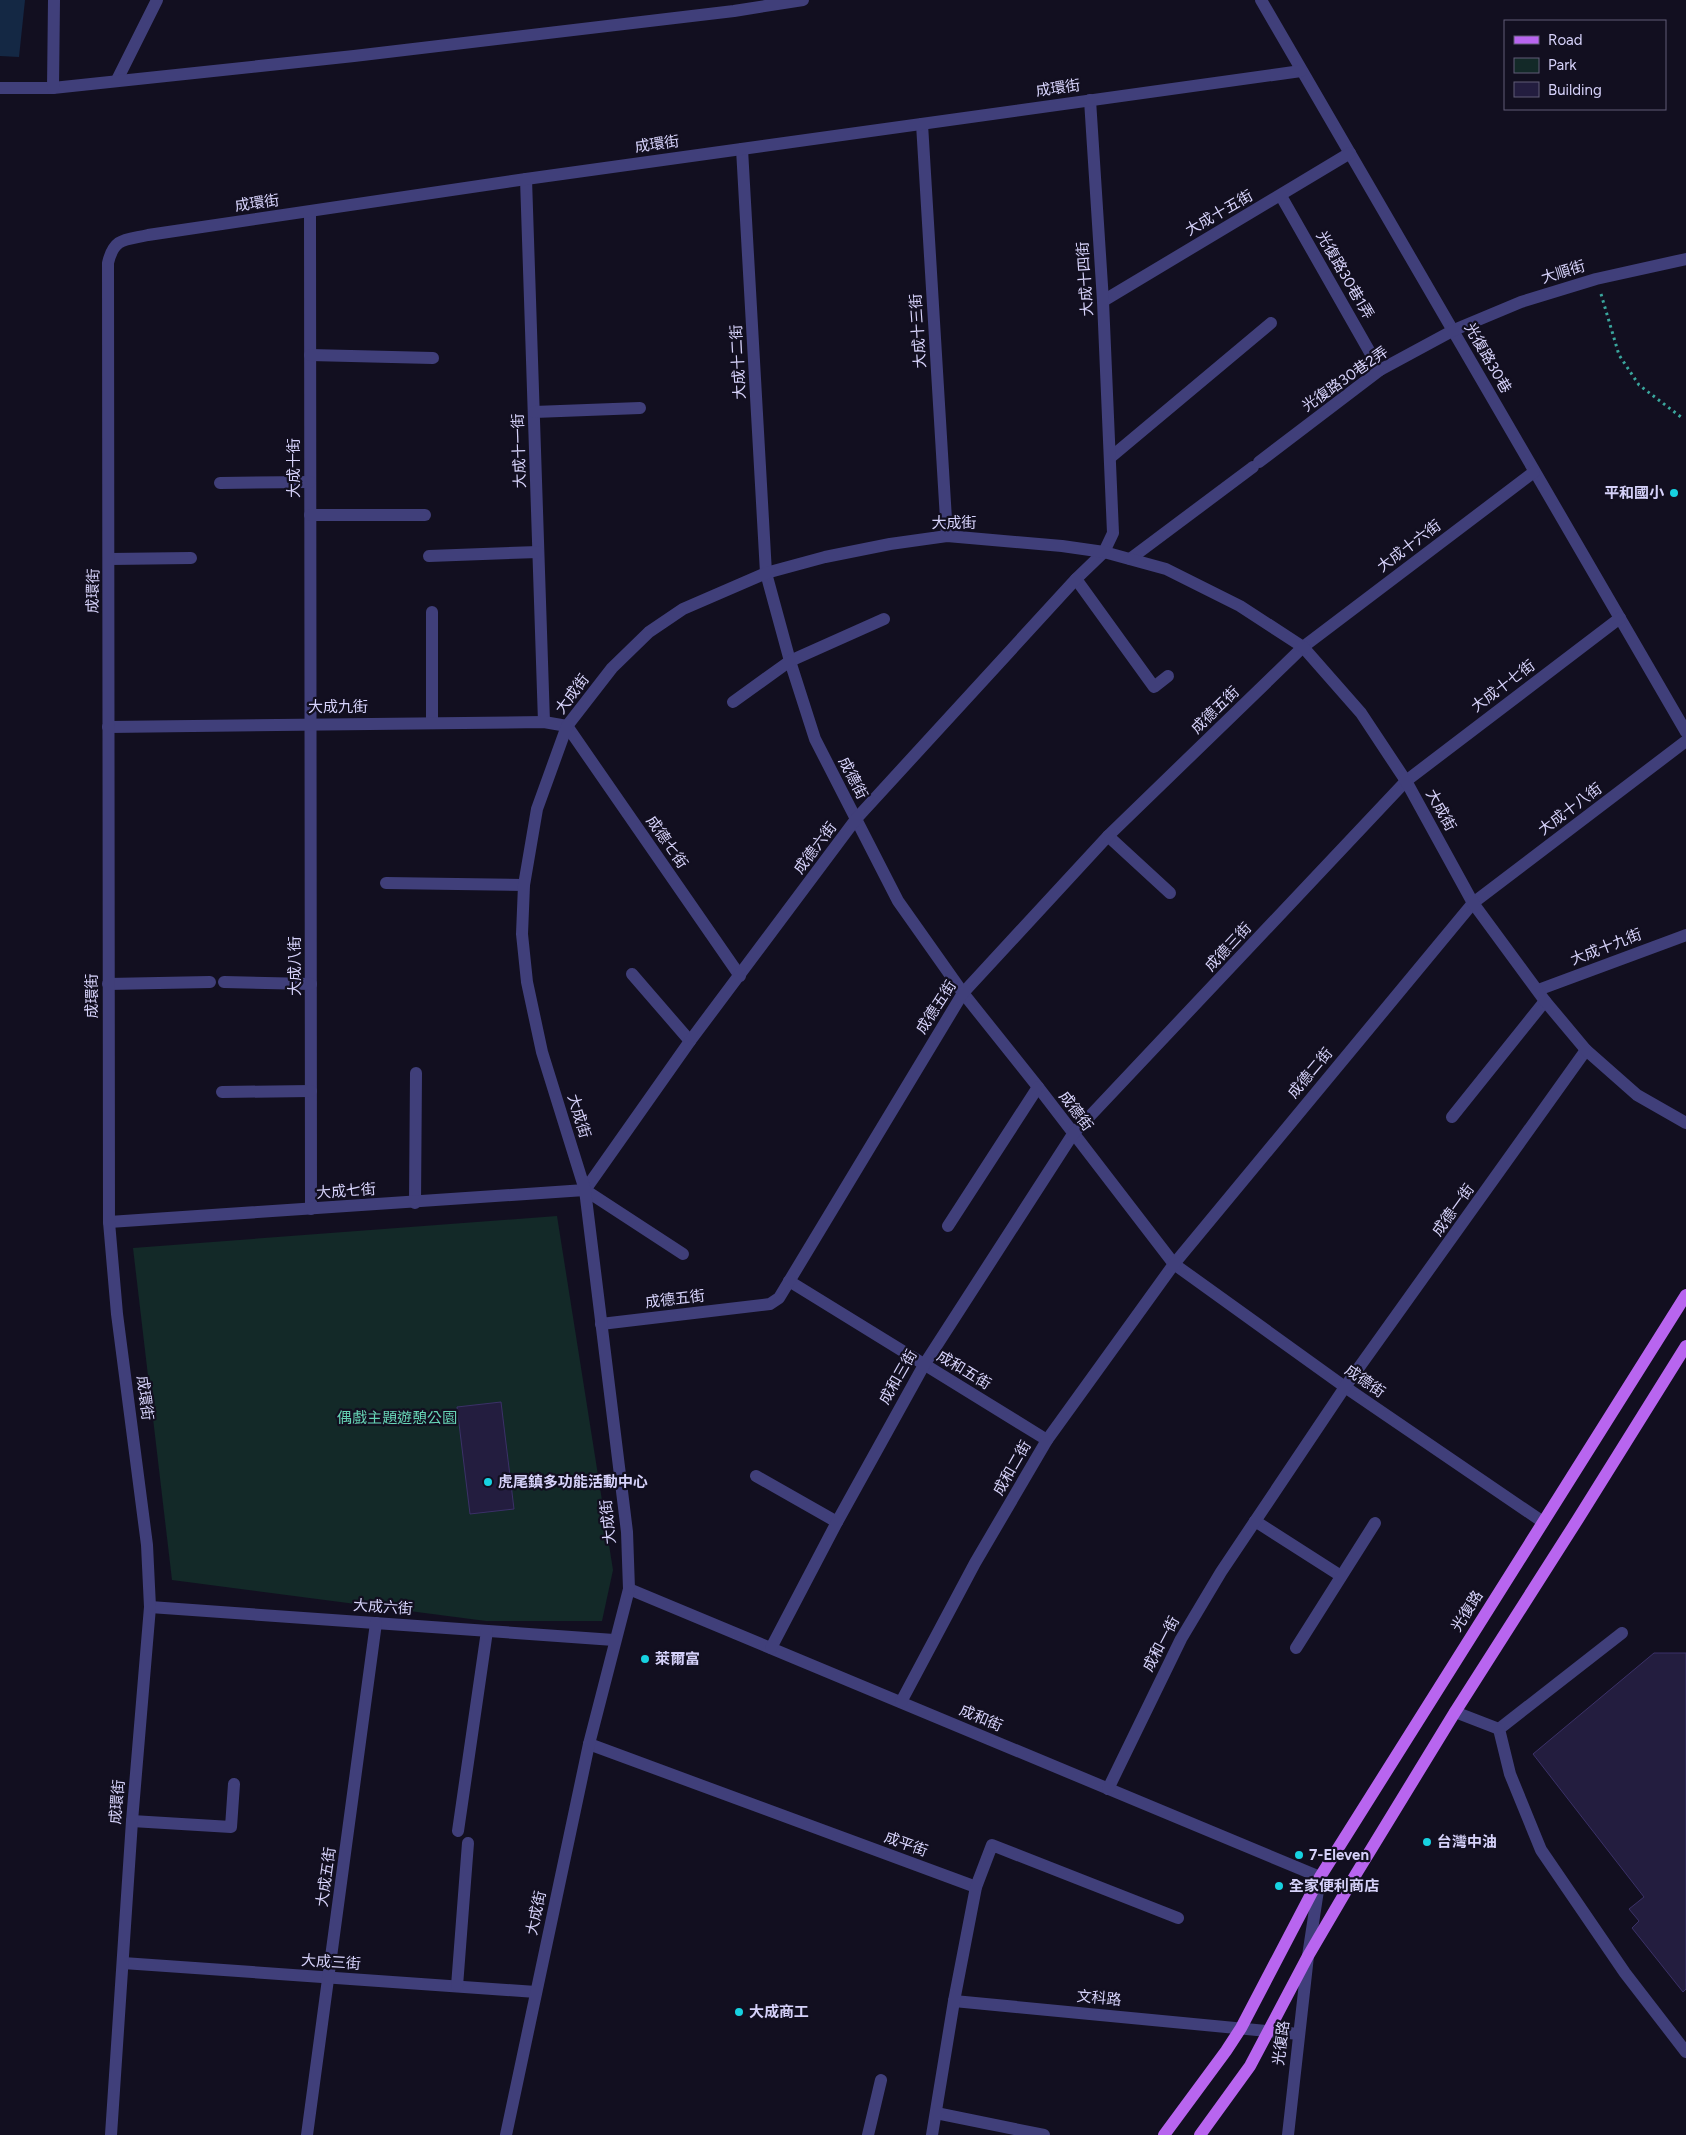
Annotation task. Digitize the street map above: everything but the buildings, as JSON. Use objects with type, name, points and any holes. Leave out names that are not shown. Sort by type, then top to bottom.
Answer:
[{"type":"main road","name":"光復路","points":[[1320,1877],[1686,1295]]},
{"type":"main road","name":"光復路","points":[[1308,1956],[1455,1712],[1686,1346]]},
{"type":"main road","points":[[1164,2135],[1241,2028],[1320,1877]]},
{"type":"main road","points":[[1200,2135],[1250,2066],[1308,1956]]},
{"type":"street","points":[[53,88],[54,0]]},
{"type":"street","points":[[117,80],[157,0]]},
{"type":"street","points":[[0,88],[53,88],[374,54],[724,12],[803,0]]},
{"type":"street","name":"光復路30巷","points":[[1261,0],[1686,732]]},
{"type":"street","name":"成環街","points":[[111,2135],[132,1820],[150,1607],[147,1546],[119,1324],[109,1222],[108,727],[110,559],[108,263],[110,251],[120,240],[526,179],[1301,70]]},
{"type":"street","name":"大成十四街","points":[[1090,100],[1111,457],[1113,533],[1104,552]]},
{"type":"street","name":"大成十三街","points":[[922,124],[947,536]]},
{"type":"street","name":"大成十二街","points":[[742,149],[766,573]]},
{"type":"street","name":"大成十五街","points":[[1103,301],[1350,153]]},
{"type":"street","name":"大成十一街","points":[[526,179],[544,722]]},
{"type":"street","name":"光復路30巷1弄","points":[[1281,196],[1380,370]]},
{"type":"street","name":"大成十街","points":[[310,212],[310,724]]},
{"type":"street","name":"大順街","points":[[1454,330],[1521,302],[1596,279],[1686,259]]},
{"type":"street","points":[[1111,457],[1271,323]]},
{"type":"street","name":"光復路30巷2弄","points":[[1130,559],[1380,370],[1454,330]]},
{"type":"street","points":[[310,355],[432,358]]},
{"type":"street","points":[[534,412],[640,408]]},
{"type":"street","name":"大成十六街","points":[[1303,647],[1534,472]]},
{"type":"street","points":[[220,482],[310,482]]},
{"type":"street","points":[[310,515],[425,515]]},
{"type":"street","name":"大成街","points":[[506,2135],[589,1744],[614,1640],[629,1589],[627,1532],[585,1190],[542,1052],[527,982],[522,934],[524,885],[537,809],[567,726],[612,668],[649,632],[683,609],[766,573],[825,557],[890,544],[947,536],[1062,546],[1104,552],[1166,569],[1240,606],[1303,647],[1361,713],[1406,781],[1473,903],[1541,996],[1586,1050],[1636,1094],[1686,1123]]},
{"type":"street","points":[[429,556],[538,552]]},
{"type":"street","name":"成德六街","points":[[585,1190],[690,1041],[856,819],[1076,579],[1104,552]]},
{"type":"street","points":[[110,559],[191,558]]},
{"type":"street","name":"成德街","points":[[766,573],[790,661],[815,738],[898,900],[963,993],[1174,1264],[1345,1387],[1542,1522]]},
{"type":"street","points":[[1076,579],[1154,687],[1168,676]]},
{"type":"street","points":[[432,612],[432,723]]},
{"type":"street","name":"大成十七街","points":[[1406,781],[1620,618]]},
{"type":"street","points":[[733,702],[790,661],[884,619]]},
{"type":"street","name":"成德五街","points":[[601,1324],[770,1304],[779,1298],[963,993],[1108,836],[1303,647]]},
{"type":"street","name":"大成九街","points":[[108,727],[544,722],[567,726]]},
{"type":"street","name":"大成八街","points":[[310,724],[311,1209]]},
{"type":"street","name":"成德七街","points":[[567,726],[740,976]]},
{"type":"street","name":"大成十八街","points":[[1473,903],[1686,741]]},
{"type":"street","name":"成德三街","points":[[1073,1134],[1406,781]]},
{"type":"street","points":[[1108,836],[1170,893]]},
{"type":"street","points":[[386,883],[524,885]]},
{"type":"street","name":"成德二街","points":[[1174,1264],[1473,903]]},
{"type":"street","name":"大成十九街","points":[[1541,996],[1686,935]]},
{"type":"street","points":[[632,974],[690,1041]]},
{"type":"street","points":[[108,984],[210,982]]},
{"type":"street","points":[[224,982],[311,984]]},
{"type":"street","points":[[1452,1117],[1541,996]]},
{"type":"street","name":"成德一街","points":[[1345,1387],[1586,1050]]},
{"type":"street","points":[[415,1203],[416,1073]]},
{"type":"street","points":[[948,1226],[1038,1087]]},
{"type":"street","points":[[222,1092],[311,1091]]},
{"type":"street","name":"成和三街","points":[[771,1648],[836,1522],[924,1364],[1073,1134]]},
{"type":"street","points":[[585,1190],[683,1254]]},
{"type":"street","name":"大成七街","points":[[109,1222],[415,1203],[585,1190]]},
{"type":"street","name":"成和二街","points":[[901,1702],[975,1563],[1047,1440],[1174,1264]]},
{"type":"street","name":"成和五街","points":[[789,1281],[1047,1440]]},
{"type":"street","name":"成和一街","points":[[1108,1788],[1181,1639],[1221,1572],[1345,1387]]},
{"type":"street","points":[[756,1476],[836,1522]]},
{"type":"street","points":[[1255,1521],[1341,1576]]},
{"type":"street","points":[[1296,1648],[1374,1523]]},
{"type":"street","name":"成和街","points":[[629,1589],[1320,1877]]},
{"type":"street","name":"大成六街","points":[[150,1607],[614,1640]]},
{"type":"street","name":"大成五街","points":[[308,2135],[376,1623]]},
{"type":"street","points":[[458,1831],[487,1631]]},
{"type":"street","points":[[1499,1729],[1622,1633]]},
{"type":"street","points":[[1455,1712],[1499,1729]]},
{"type":"street","points":[[1499,1729],[1510,1774],[1541,1850],[1625,1973],[1686,2052]]},
{"type":"street","name":"成平街","points":[[589,1744],[976,1887]]},
{"type":"street","points":[[132,1820],[230,1827],[234,1784]]},
{"type":"street","points":[[457,1986],[468,1843]]},
{"type":"street","points":[[932,2135],[954,2001],[976,1887],[992,1845],[1178,1918]]},
{"type":"street","name":"光復路","points":[[1288,2135],[1308,1956],[1320,1877]]},
{"type":"street","name":"大成三街","points":[[123,1963],[536,1992]]},
{"type":"street","name":"文科路","points":[[954,2001],[1299,2034]]},
{"type":"street","points":[[868,2135],[881,2080]]},
{"type":"street","points":[[936,2113],[1044,2135]]},
{"type":"path","points":[[1596,279],[1619,355],[1638,385],[1681,417]]},
{"type":"green space","name":"偶戲主題遊憩公園","points":[[557,1216],[613,1570],[602,1621],[486,1621],[172,1580],[133,1248]]},
{"type":"water","points":[[0,0],[25,0],[19,57],[0,56]]},
{"type":"place","name":"平和國小","points":[[1674,493]]},
{"type":"place","name":"虎尾鎮多功能活動中心","points":[[488,1482]]},
{"type":"place","name":"萊爾富","points":[[645,1659]]},
{"type":"place","name":"台灣中油","points":[[1427,1842]]},
{"type":"place","name":"7-Eleven","points":[[1299,1855]]},
{"type":"place","name":"全家便利商店","points":[[1279,1886]]},
{"type":"place","name":"大成商工","points":[[739,2012]]}]
